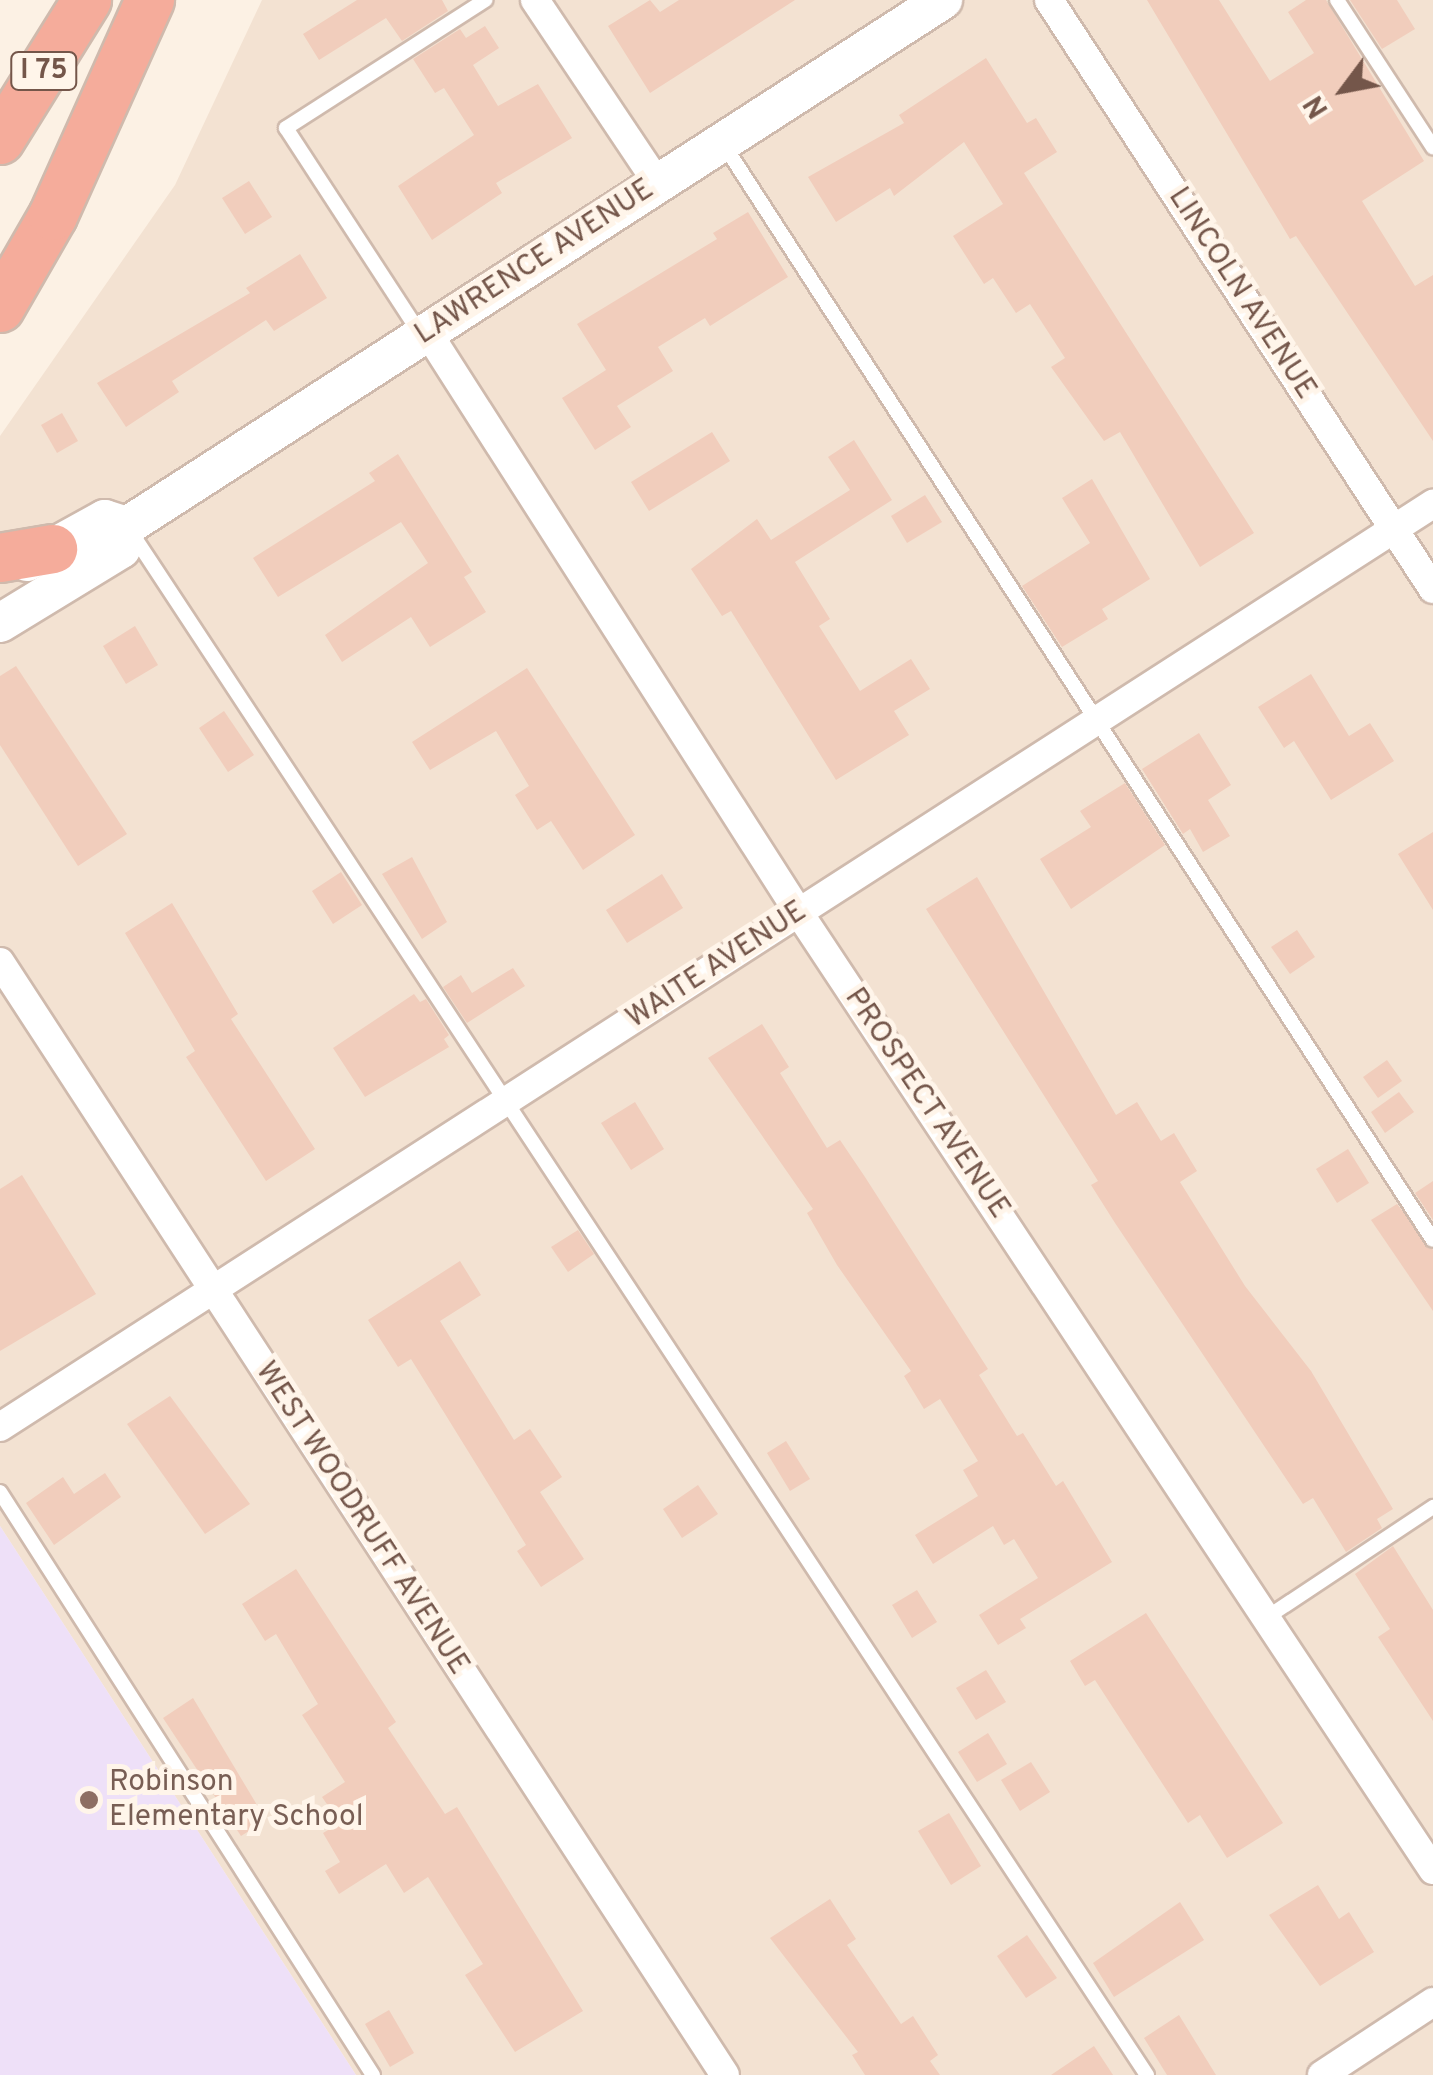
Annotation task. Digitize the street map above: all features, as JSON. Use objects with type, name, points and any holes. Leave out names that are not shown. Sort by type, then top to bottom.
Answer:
[{"type":"highway","name":"I 75","points":[[0,140],[87,0]]},
{"type":"highway","points":[[0,308],[53,216],[150,0]]},
{"type":"highway","points":[[0,558],[54,549]]},
{"type":"street","points":[[535,0],[658,184]]},
{"type":"street","name":"LAWRENCE AVENUE","points":[[0,623],[121,549],[127,526],[943,0]]},
{"type":"street","name":"LINCOLN AVENUE","points":[[1049,0],[1433,589]]},
{"type":"street","name":"PROSPECT AVENUE","points":[[425,334],[799,913],[1433,1870]]},
{"type":"street","name":"WAITE AVENUE","points":[[0,1426],[508,1103],[1433,504]]},
{"type":"street","name":"LAWRENCE AVENUE","points":[[0,574],[105,519],[127,526]]},
{"type":"street","name":"WEST WOODRUFF AVENUE","points":[[0,962],[725,2075]]},
{"type":"street","points":[[1322,2075],[1433,2002]]},
{"type":"lane","points":[[425,334],[286,128],[486,0]]},
{"type":"lane","points":[[1337,0],[1433,147]]},
{"type":"lane","points":[[722,142],[1433,1240]]},
{"type":"lane","points":[[127,526],[1147,2075]]},
{"type":"lane","points":[[0,1492],[373,2075]]},
{"type":"lane","points":[[1266,1618],[1433,1507]]},
{"type":"shaded area","points":[[262,0],[1433,0],[1433,2075],[356,2075],[0,1526],[0,436],[175,185]]},
{"type":"shaded area","name":"Robinson Elementary School","points":[[0,1526],[356,2075],[0,2075]]},
{"type":"building","points":[[357,0],[442,0],[448,11],[402,41],[386,18],[319,60],[303,34]]},
{"type":"building","points":[[650,0],[660,12],[679,0],[795,0],[650,93],[608,26]]},
{"type":"building","points":[[1147,0],[1219,0],[1270,81],[1314,53],[1288,12],[1306,0],[1326,0],[1424,161],[1362,201],[1415,286],[1433,275],[1433,441],[1296,236],[1290,239]]},
{"type":"building","points":[[1350,0],[1397,0],[1415,29],[1382,49]]},
{"type":"building","points":[[485,26],[499,48],[473,65],[498,106],[538,84],[572,138],[496,183],[502,193],[432,240],[398,186],[474,135],[444,88],[435,93],[413,59],[460,29],[466,38]]},
{"type":"building","points":[[986,58],[1027,123],[1036,118],[1057,152],[1024,173],[1254,533],[1200,567],[1120,432],[1104,441],[1051,367],[1065,358],[1030,304],[1016,313],[993,278],[984,284],[953,236],[1003,204],[964,142],[894,196],[890,188],[836,222],[808,177],[904,123],[899,115]]},
{"type":"building","points":[[249,181],[272,217],[245,234],[222,198]]},
{"type":"building","points":[[748,212],[788,277],[710,326],[705,318],[658,347],[673,371],[617,406],[631,427],[595,450],[562,398],[606,370],[577,324],[717,239],[713,233]]},
{"type":"building","points":[[300,254],[327,298],[274,331],[266,320],[172,381],[179,392],[126,427],[97,383],[250,293],[246,288]]},
{"type":"building","points":[[62,413],[78,441],[57,453],[41,425]]},
{"type":"building","points":[[712,432],[730,461],[649,511],[631,482]]},
{"type":"building","points":[[854,440],[892,500],[795,562],[830,619],[819,626],[860,691],[911,659],[930,689],[894,711],[909,735],[836,780],[731,611],[722,616],[691,569],[757,519],[771,540],[850,490],[828,457]]},
{"type":"building","points":[[398,454],[472,572],[464,577],[486,612],[430,647],[411,617],[342,662],[325,635],[428,563],[401,522],[278,597],[253,558],[375,481],[369,473]]},
{"type":"building","points":[[1092,479],[1150,579],[1102,609],[1108,619],[1062,647],[1022,586],[1090,543],[1062,498]]},
{"type":"building","points":[[925,495],[942,522],[907,543],[891,516]]},
{"type":"building","points":[[135,626],[158,665],[126,684],[103,646]]},
{"type":"building","points":[[16,666],[127,834],[78,866],[0,745],[0,676]]},
{"type":"building","points":[[527,668],[635,835],[583,870],[551,821],[537,830],[515,795],[529,786],[496,731],[430,770],[412,742]]},
{"type":"building","points":[[1311,674],[1349,736],[1370,723],[1394,761],[1331,800],[1294,741],[1284,748],[1258,707]]},
{"type":"building","points":[[224,711],[254,755],[228,772],[199,728]]},
{"type":"building","points":[[1199,733],[1231,785],[1208,800],[1230,836],[1203,852],[1190,829],[1183,834],[1142,769]]},
{"type":"building","points":[[1125,783],[1165,845],[1071,909],[1040,859],[1091,827],[1080,811]]},
{"type":"building","points":[[1433,832],[1433,910],[1398,854]]},
{"type":"building","points":[[412,857],[447,922],[422,939],[382,874]]},
{"type":"building","points":[[341,872],[362,905],[333,924],[312,891]]},
{"type":"building","points":[[662,874],[683,908],[627,943],[606,910]]},
{"type":"building","points":[[977,877],[1116,1115],[1137,1102],[1161,1141],[1174,1133],[1197,1171],[1180,1182],[1245,1286],[1311,1371],[1393,1509],[1377,1519],[1382,1528],[1346,1552],[1313,1498],[1303,1504],[1115,1223],[1091,1185],[1098,1181],[926,909]]},
{"type":"building","points":[[172,903],[238,1014],[231,1019],[315,1149],[266,1181],[186,1057],[195,1051],[125,933]]},
{"type":"building","points":[[1297,930],[1315,957],[1290,974],[1271,947]]},
{"type":"building","points":[[513,968],[525,986],[467,1023],[443,987],[461,975],[472,993]]},
{"type":"building","points":[[414,994],[420,1002],[426,999],[449,1035],[444,1039],[449,1047],[365,1097],[333,1048]]},
{"type":"building","points":[[762,1024],[789,1067],[780,1073],[827,1148],[840,1140],[988,1369],[979,1375],[1017,1436],[1023,1433],[1056,1486],[1063,1481],[1112,1562],[1020,1619],[1026,1628],[998,1645],[979,1615],[1038,1578],[1014,1539],[1004,1545],[993,1526],[933,1564],[915,1535],[978,1496],[963,1470],[978,1461],[940,1399],[924,1409],[904,1376],[911,1371],[837,1265],[807,1213],[813,1209],[708,1058]]},
{"type":"building","points":[[1387,1060],[1402,1081],[1378,1098],[1363,1077]]},
{"type":"building","points":[[1399,1092],[1414,1112],[1385,1133],[1371,1112]]},
{"type":"building","points":[[635,1102],[664,1149],[631,1170],[601,1123]]},
{"type":"building","points":[[1348,1149],[1369,1183],[1337,1203],[1316,1169]]},
{"type":"building","points":[[22,1175],[96,1294],[0,1351],[0,1189]]},
{"type":"building","points":[[1433,1181],[1433,1220],[1415,1193]]},
{"type":"building","points":[[1397,1204],[1433,1250],[1433,1311],[1371,1220]]},
{"type":"building","points":[[578,1230],[594,1254],[568,1272],[551,1247]]},
{"type":"building","points":[[460,1261],[481,1295],[440,1321],[514,1440],[530,1429],[562,1477],[540,1492],[584,1559],[541,1587],[517,1551],[526,1545],[411,1359],[398,1367],[368,1320]]},
{"type":"building","points":[[170,1396],[250,1504],[205,1534],[127,1424]]},
{"type":"building","points":[[786,1441],[810,1479],[790,1491],[767,1453]]},
{"type":"building","points":[[105,1473],[121,1497],[54,1545],[26,1503],[63,1477],[74,1494]]},
{"type":"building","points":[[698,1485],[718,1514],[682,1538],[663,1509]]},
{"type":"building","points":[[1393,1546],[1433,1610],[1433,1721],[1378,1637],[1390,1629],[1355,1574]]},
{"type":"building","points":[[296,1569],[396,1722],[388,1728],[445,1814],[457,1807],[583,2011],[515,2052],[465,1975],[483,1964],[428,1877],[404,1893],[386,1864],[339,1894],[325,1871],[340,1862],[323,1833],[340,1823],[322,1797],[345,1782],[302,1715],[318,1704],[276,1634],[265,1641],[242,1604]]},
{"type":"building","points":[[917,1590],[937,1622],[912,1638],[892,1605]]},
{"type":"building","points":[[1146,1613],[1283,1823],[1227,1858],[1200,1815],[1188,1823],[1095,1680],[1085,1686],[1070,1661]]},
{"type":"building","points":[[986,1670],[1006,1702],[976,1720],[956,1688]]},
{"type":"building","points":[[193,1698],[266,1820],[241,1836],[163,1718]]},
{"type":"building","points":[[988,1733],[1007,1764],[977,1782],[958,1752]]},
{"type":"building","points":[[1031,1762],[1050,1792],[1020,1811],[1001,1780]]},
{"type":"building","points":[[949,1813],[981,1866],[951,1885],[918,1831]]},
{"type":"building","points":[[1318,1885],[1339,1919],[1349,1912],[1374,1952],[1320,1986],[1269,1915]]},
{"type":"building","points":[[830,1899],[856,1939],[847,1945],[901,2024],[913,2016],[938,2055],[930,2061],[940,2075],[865,2075],[852,2055],[858,2052],[770,1938]]},
{"type":"building","points":[[1180,1902],[1204,1940],[1114,1997],[1093,1963]]},
{"type":"building","points":[[1027,1935],[1057,1978],[1026,1998],[997,1956]]},
{"type":"building","points":[[389,2010],[414,2053],[390,2067],[365,2024]]},
{"type":"building","points":[[1179,2015],[1216,2075],[1167,2075],[1144,2038]]},
{"type":"building","points":[[1094,2046],[1113,2075],[1051,2075]]},
{"type":"place","name":"Robinson Elementary School","points":[[89,1800]]}]
